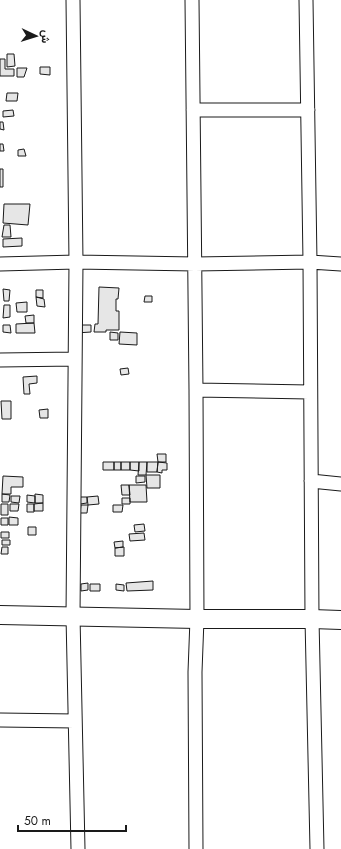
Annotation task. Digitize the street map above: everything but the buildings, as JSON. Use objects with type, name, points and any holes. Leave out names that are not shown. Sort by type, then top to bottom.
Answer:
[{"type":"main road","points":[[0,615],[341,620]]},
{"type":"street","points":[[73,0],[76,262],[72,616],[78,849]]},
{"type":"street","points":[[192,0],[196,390],[196,849]]},
{"type":"street","points":[[306,0],[310,262],[309,392],[317,849]]},
{"type":"street","points":[[193,110],[308,110]]},
{"type":"street","points":[[0,264],[76,262],[195,264],[310,262],[341,264]]},
{"type":"street","points":[[0,360],[75,359]]},
{"type":"street","points":[[196,390],[309,392]]},
{"type":"street","points":[[311,481],[341,484]]},
{"type":"street","points":[[0,720],[75,721]]}]
